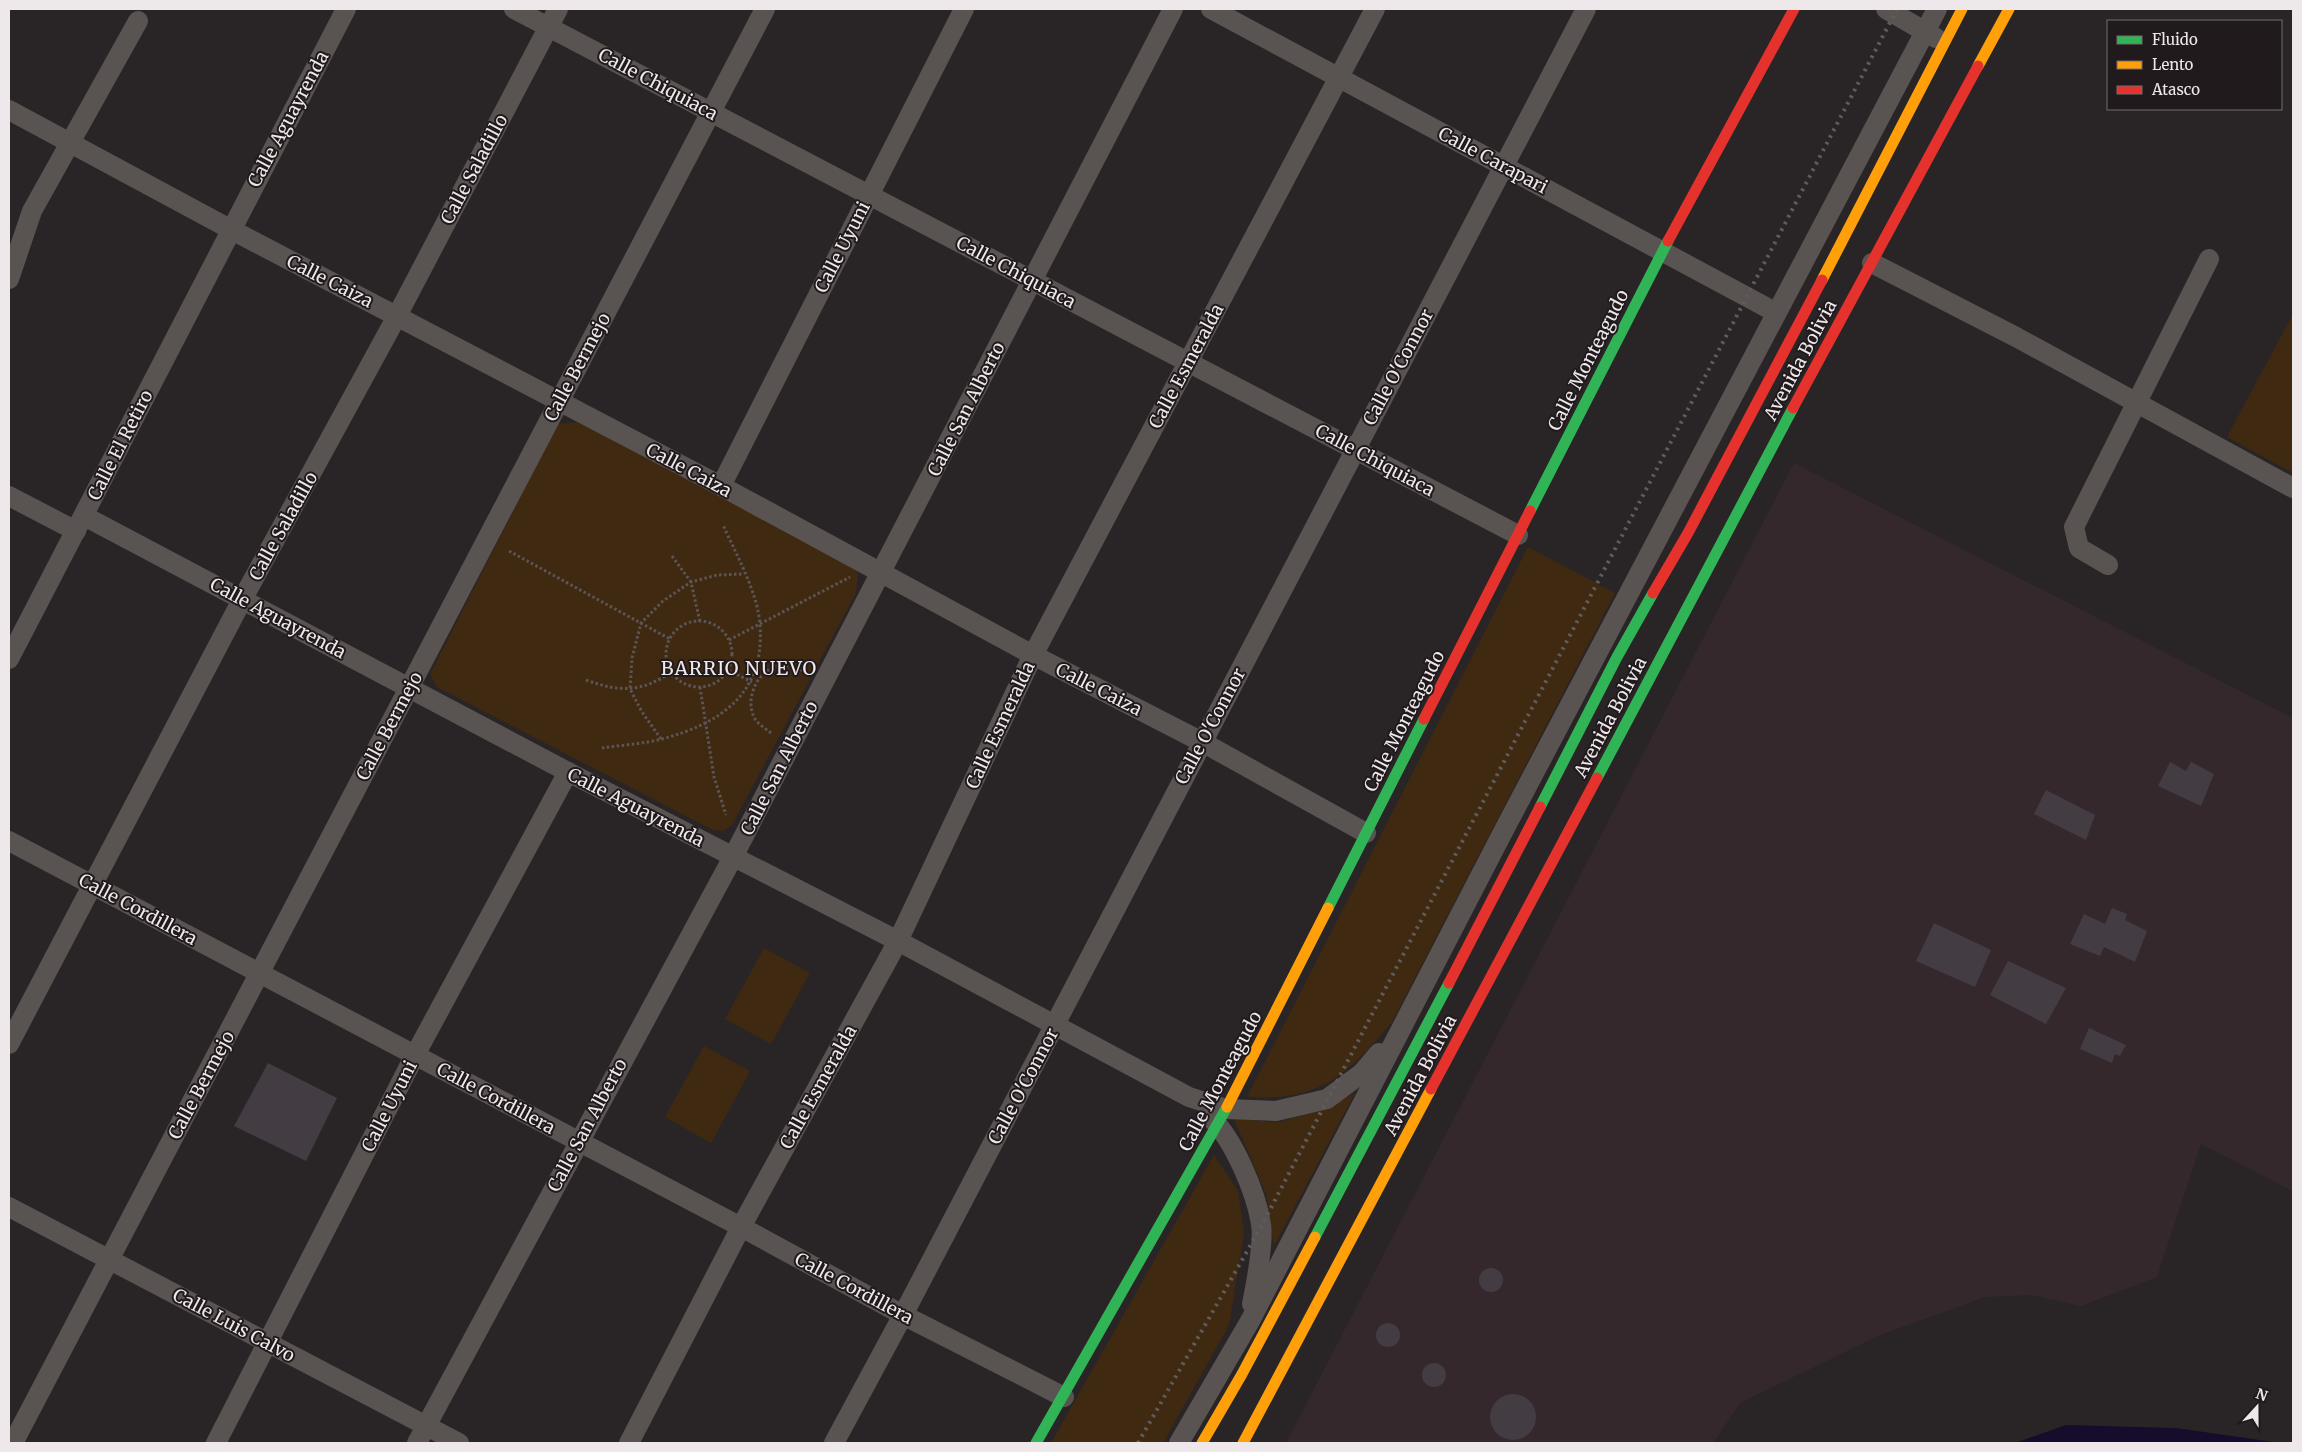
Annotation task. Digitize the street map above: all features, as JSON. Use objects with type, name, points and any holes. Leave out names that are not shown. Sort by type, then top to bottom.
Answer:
[{"type":"main road","name":"Calle Monteagudo","points":[[1036,1443],[1064,1398],[1222,1117],[1663,251],[1794,9]]},
{"type":"main road","name":"Avenida Bolivia","points":[[1202,1443],[1242,1374],[1456,970],[1616,657],[1702,507],[1962,9]]},
{"type":"main road","name":"Avenida Bolivia","points":[[1243,1443],[1872,263],[2010,9]]},
{"type":"street","name":"Calle Aguayrenda","points":[[230,229],[346,9]]},
{"type":"street","name":"Calle Chiquiaca","points":[[514,9],[1518,535]]},
{"type":"street","name":"Calle Saladillo","points":[[9,1044],[242,600],[397,316],[558,9]]},
{"type":"street","name":"Calle Bermejo","points":[[13,1443],[765,9]]},
{"type":"street","name":"Calle Uyuni","points":[[721,486],[964,9]]},
{"type":"street","name":"Calle San Alberto","points":[[421,1434],[733,857],[1173,9]]},
{"type":"street","name":"Calle Carapari","points":[[1211,9],[1776,312]]},
{"type":"street","name":"Calle Esmeralda","points":[[628,1443],[741,1227],[898,941],[1033,655],[1374,9]]},
{"type":"street","name":"Calle O'Connor","points":[[834,1443],[1056,1024],[1586,9]]},
{"type":"street","points":[[1886,9],[1945,43]]},
{"type":"street","points":[[1179,1443],[1250,1321],[1776,312],[1937,9]]},
{"type":"street","points":[[9,279],[32,211],[138,21]]},
{"type":"street","name":"Calle Caiza","points":[[9,110],[230,229],[721,486],[1033,655],[1202,742],[1366,833]]},
{"type":"street","name":"Calle El Retiro","points":[[9,659],[230,229]]},
{"type":"street","points":[[2108,565],[2078,548],[2074,527],[2208,259]]},
{"type":"street","points":[[1872,263],[2016,337],[2293,488]]},
{"type":"street","name":"Calle Aguayrenda","points":[[9,496],[80,523],[242,600],[409,686],[568,772],[1056,1024],[1222,1117],[1276,1111],[1327,1099],[1362,1073],[1403,1025]]},
{"type":"street","name":"Calle Uyuni","points":[[216,1443],[415,1055],[568,772]]},
{"type":"street","name":"Calle Cordillera","points":[[9,841],[741,1227],[903,1315],[1064,1398]]},
{"type":"street","points":[[1222,1117],[1248,1178],[1262,1225],[1258,1269],[1242,1374]]},
{"type":"street","name":"Calle Luis Calvo","points":[[9,1207],[268,1343],[421,1434],[459,1443]]},
{"type":"path","points":[[723,526],[744,574],[760,624],[760,652],[751,705],[753,716],[758,723],[771,733]]},
{"type":"path","points":[[509,552],[670,639]]},
{"type":"path","points":[[672,556],[691,582],[700,622]]},
{"type":"path","points":[[729,640],[858,573]]},
{"type":"path","points":[[661,739],[642,712],[630,689],[632,658],[641,623],[663,601],[691,582],[717,575],[744,574]]},
{"type":"path","points":[[700,622],[717,627],[729,640],[732,655],[728,670],[716,682],[700,687],[689,685],[679,680],[671,672],[667,661],[667,650],[670,639],[682,626],[700,622]]},
{"type":"path","points":[[602,748],[661,739],[705,724],[734,705],[765,672],[777,666],[790,666],[804,671]]},
{"type":"path","points":[[728,670],[754,683]]},
{"type":"path","points":[[586,680],[610,688],[630,689],[658,681],[671,672]]},
{"type":"path","points":[[700,687],[714,777],[726,815]]},
{"type":"shaded area","points":[[2293,314],[2293,473],[2227,437]]},
{"type":"shaded area","points":[[578,422],[849,562],[858,573],[856,593],[732,825],[723,831],[713,830],[437,687],[430,674],[558,424]]},
{"type":"shaded area","points":[[1794,463],[2293,718],[2293,1191],[2201,1144],[2157,1277],[2081,1306],[2032,1295],[1985,1297],[1880,1335],[1740,1403],[1713,1443],[1286,1443]]},
{"type":"shaded area","points":[[1528,547],[1615,593],[1392,1022],[1346,1070],[1319,1087],[1303,1093],[1286,1096],[1247,1097]]},
{"type":"shaded area","points":[[764,948],[810,973],[771,1044],[725,1019]]},
{"type":"shaded area","points":[[704,1046],[750,1071],[711,1143],[665,1117]]},
{"type":"shaded area","points":[[1355,1093],[1274,1246],[1266,1194],[1234,1119],[1280,1122],[1309,1113]]},
{"type":"shaded area","points":[[1214,1155],[1238,1191],[1244,1233],[1229,1325],[1163,1443],[1051,1443]]},
{"type":"shaded area","points":[[2066,1425],[2176,1428],[2281,1443],[2015,1443]]},
{"type":"building","points":[[2170,762],[2186,771],[2191,762],[2214,774],[2201,806],[2158,786]]},
{"type":"building","points":[[2046,790],[2095,815],[2086,840],[2034,814]]},
{"type":"building","points":[[2112,908],[2127,914],[2125,920],[2147,931],[2135,962],[2104,947],[2100,956],[2070,944],[2084,914],[2105,924]]},
{"type":"building","points":[[1934,923],[1991,950],[1975,987],[1916,961]]},
{"type":"building","points":[[2008,961],[2066,988],[2046,1024],[1990,995]]},
{"type":"building","points":[[2089,1028],[2126,1045],[2120,1056],[2115,1054],[2112,1063],[2080,1049]]},
{"type":"building","points":[[268,1063],[337,1098],[306,1161],[234,1126]]},
{"type":"building","points":[[1491,1268],[1500,1271],[1503,1280],[1500,1289],[1491,1292],[1482,1289],[1479,1280],[1482,1271]]},
{"type":"building","points":[[1388,1323],[1397,1326],[1400,1335],[1397,1344],[1388,1347],[1379,1344],[1376,1335],[1379,1326]]},
{"type":"building","points":[[1434,1363],[1443,1366],[1446,1375],[1443,1384],[1434,1387],[1425,1384],[1422,1375],[1425,1366]]},
{"type":"building","points":[[1513,1394],[1526,1398],[1532,1404],[1536,1417],[1532,1430],[1526,1436],[1513,1440],[1500,1436],[1494,1430],[1490,1417],[1494,1404],[1500,1398]]},
{"type":"railway","points":[[1138,1443],[1262,1225],[1897,9]]},
{"type":"traffic: fast","points":[[1530,511],[1668,241]]},
{"type":"traffic: fast","points":[[1597,778],[1793,408]]},
{"type":"traffic: fast","points":[[1540,807],[1617,657],[1653,593]]},
{"type":"traffic: fast","points":[[1328,908],[1424,719]]},
{"type":"traffic: fast","points":[[1315,1237],[1449,983]]},
{"type":"traffic: fast","points":[[1036,1443],[1227,1107]]},
{"type":"traffic: slow","points":[[1822,280],[1962,9]]},
{"type":"traffic: slow","points":[[1978,66],[2009,9]]},
{"type":"traffic: slow","points":[[1227,1107],[1328,908]]},
{"type":"traffic: slow","points":[[1243,1443],[1431,1089]]},
{"type":"traffic: slow","points":[[1202,1443],[1242,1374],[1315,1237]]},
{"type":"traffic: jam","points":[[1668,241],[1794,9]]},
{"type":"traffic: jam","points":[[1793,408],[1978,66]]},
{"type":"traffic: jam","points":[[1653,593],[1688,533],[1822,280]]},
{"type":"traffic: jam","points":[[1424,719],[1530,511]]},
{"type":"traffic: jam","points":[[1431,1089],[1597,778]]},
{"type":"traffic: jam","points":[[1449,983],[1540,807]]},
{"type":"district","name":"BARRIO NUEVO","points":[[739,668]]}]
